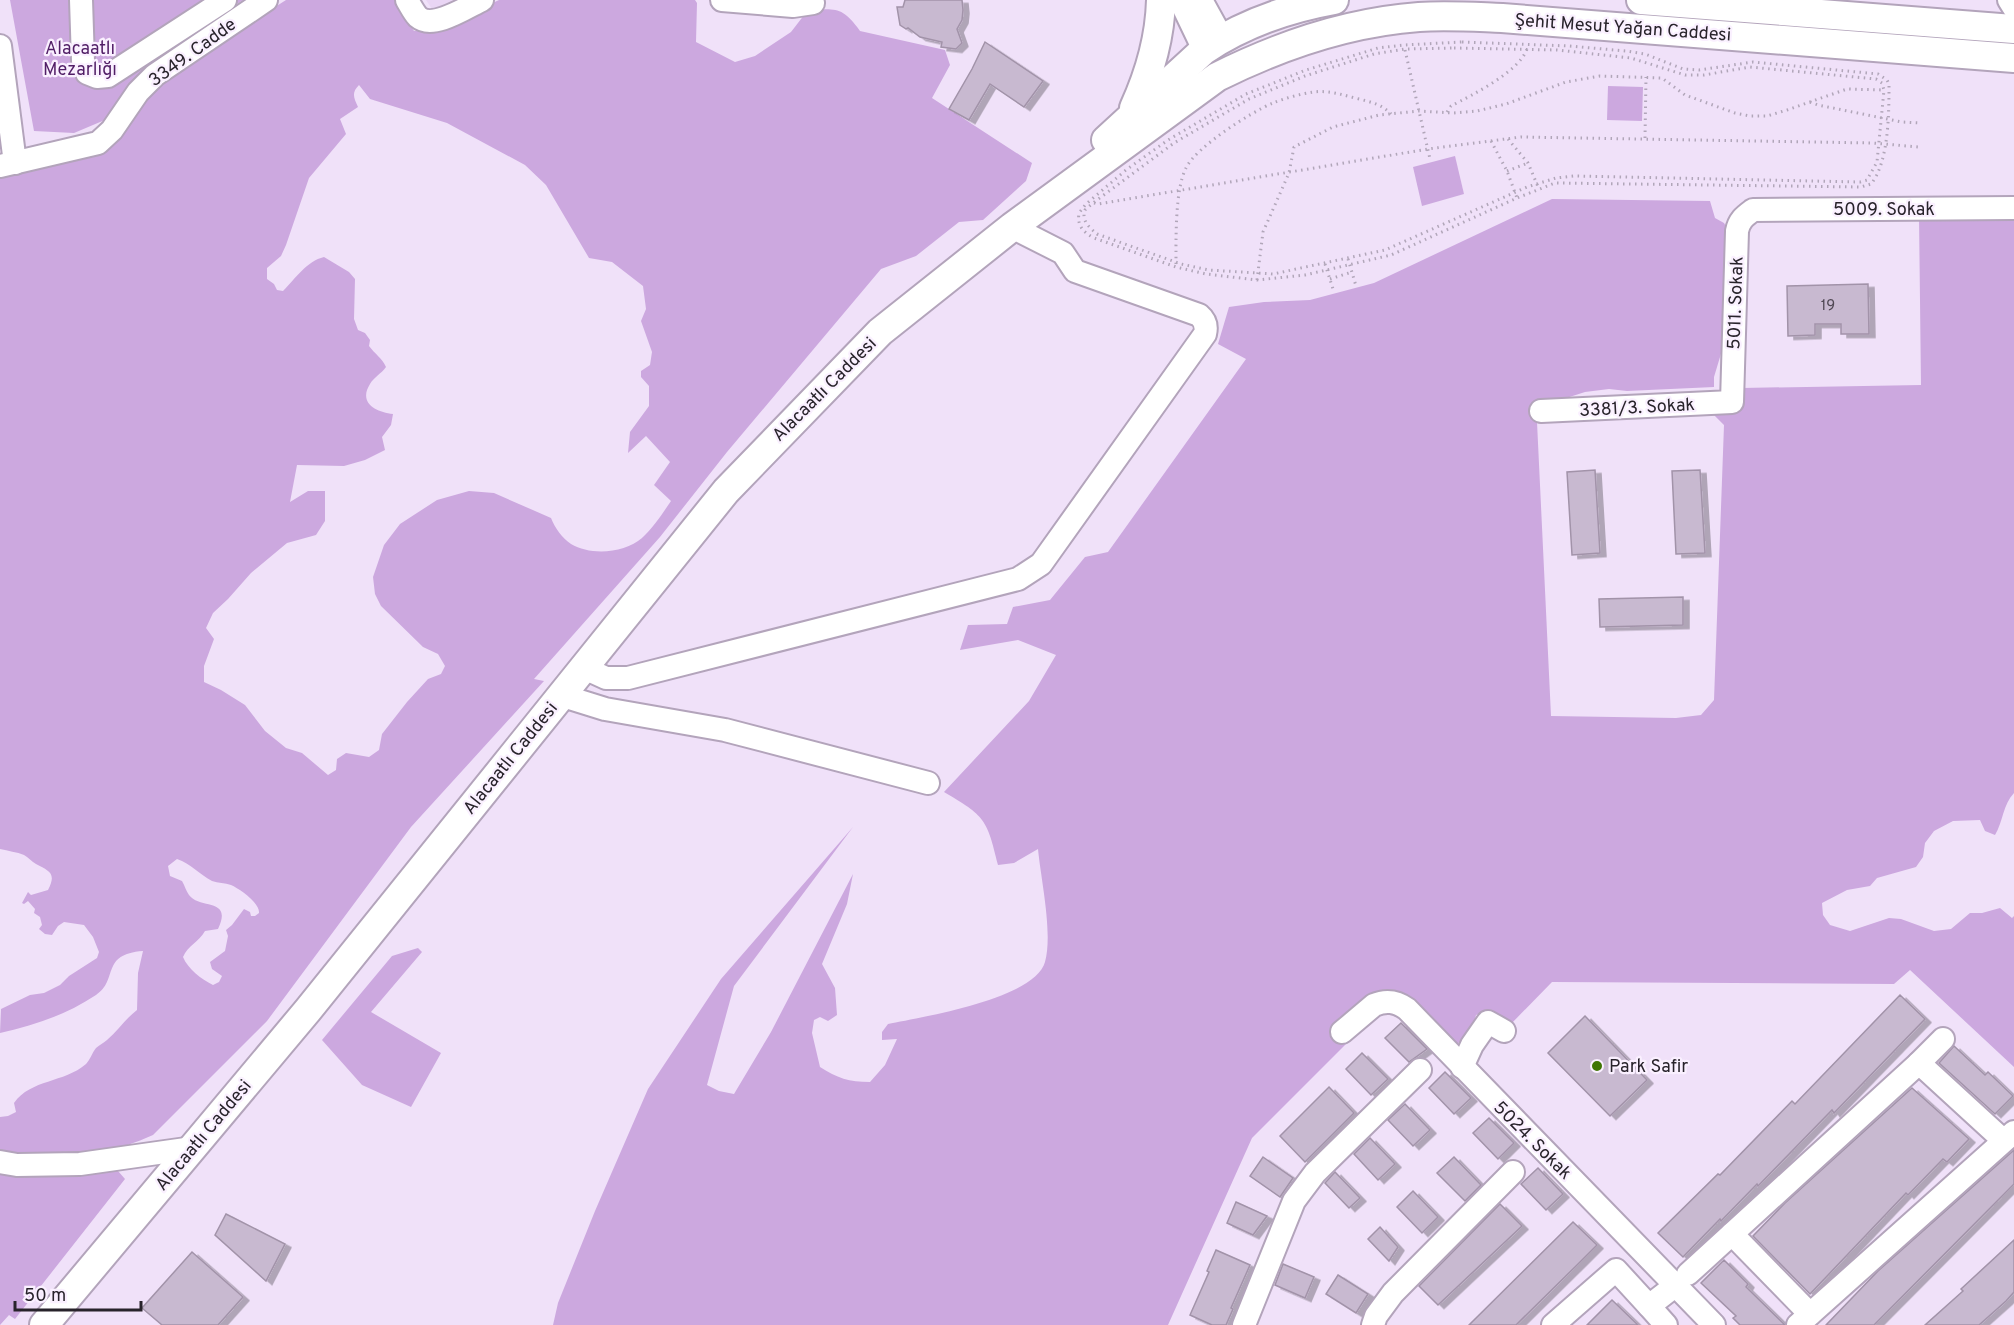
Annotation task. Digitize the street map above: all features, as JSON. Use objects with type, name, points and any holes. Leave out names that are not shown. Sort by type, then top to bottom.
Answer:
[{"type":"main road","points":[[1130,116],[1153,58],[1161,0]]},
{"type":"main road","points":[[1228,72],[1213,44],[1271,17],[1309,4],[1335,0]]},
{"type":"main road","name":"Şehit Mesut Yağan Caddesi","points":[[1641,0],[2014,29]]},
{"type":"main road","name":"Şehit Mesut Yağan Caddesi","points":[[1228,72],[1317,37],[1350,28],[1402,38],[1460,16],[2014,58]]},
{"type":"main road","name":"Alacaatlı Caddesi","points":[[1012,227],[1130,116],[1213,44]]},
{"type":"main road","name":"Alacaatlı Caddesi","points":[[44,1325],[308,1010],[726,491],[788,425],[880,332],[1012,227],[1228,72]]},
{"type":"street","points":[[81,0],[83,61],[87,73],[97,77],[108,76],[225,0]]},
{"type":"street","name":"3349. Cadde","points":[[7,164],[98,143],[112,130],[138,92],[155,75],[266,0]]},
{"type":"street","points":[[407,0],[419,17],[429,21],[438,21],[482,0]]},
{"type":"street","points":[[722,0],[793,6],[813,3]]},
{"type":"street","points":[[1180,0],[1213,44]]},
{"type":"street","points":[[1201,0],[1213,44]]},
{"type":"street","points":[[2009,0],[2014,8]]},
{"type":"street","points":[[0,49],[7,164]]},
{"type":"street","name":"5009. Sokak","points":[[1753,210],[2014,208]]},
{"type":"street","name":"5011. Sokak","points":[[1732,402],[1737,231],[1742,218],[1753,210]]},
{"type":"street","points":[[582,667],[606,678],[628,678],[1018,579],[1041,564],[1207,330],[1203,319],[1198,315],[1075,271],[1063,253],[1012,227]]},
{"type":"street","name":"3381/3. Sokak","points":[[1541,411],[1732,402]]},
{"type":"street","points":[[560,695],[605,709],[725,729],[928,783]]},
{"type":"street","name":"5024. Sokak","points":[[1342,1032],[1374,1005],[1394,1002],[1412,1013],[1462,1067],[1682,1279],[1714,1325]]},
{"type":"street","points":[[1462,1067],[1472,1044],[1488,1022],[1504,1031]]},
{"type":"street","points":[[1649,1306],[1732,1234],[1943,1039]]},
{"type":"street","points":[[1732,1234],[1804,1320],[2008,1136],[1919,1063]]},
{"type":"street","points":[[1244,1325],[1294,1201],[1315,1173],[1420,1070]]},
{"type":"street","points":[[0,1162],[17,1165],[80,1164],[193,1148]]},
{"type":"street","points":[[1373,1325],[1376,1316],[1393,1293],[1513,1172]]},
{"type":"street","points":[[1553,1325],[1616,1270],[1666,1325]]},
{"type":"path","points":[[1402,38],[1430,159]]},
{"type":"path","points":[[1402,38],[1527,50],[1557,50],[1631,58],[1685,75],[1704,75],[1750,67],[1876,79],[1882,83],[1884,90],[1877,162],[1873,173],[1867,180],[1860,182],[1574,176],[1556,178],[1515,193],[1385,250],[1273,274],[1209,270],[1176,262],[1097,234],[1088,227],[1085,210],[1174,143],[1249,99],[1305,76],[1374,54],[1402,38]]},
{"type":"path","points":[[1402,38],[1569,46],[1645,54],[1683,69],[1699,70],[1753,62],[1865,72],[1882,76],[1889,84],[1889,91],[1881,167],[1871,184],[1861,187],[1555,183],[1391,255],[1305,275],[1257,280],[1206,274],[1176,267],[1094,238],[1084,233],[1078,219],[1079,213],[1086,204],[1126,170],[1168,140],[1246,94],[1306,70],[1378,48],[1402,38]]},
{"type":"path","points":[[1447,112],[1451,106],[1513,67],[1527,50]]},
{"type":"path","points":[[1257,280],[1263,232],[1289,173],[1294,147],[1333,127],[1379,115],[1419,111],[1476,111],[1506,104],[1566,82],[1600,76],[1662,78],[1685,95],[1750,116],[1767,116],[1846,89],[1889,91]]},
{"type":"path","points":[[1645,139],[1646,77]]},
{"type":"path","points":[[1176,267],[1180,190],[1185,168],[1195,154],[1219,135],[1274,103],[1313,93],[1334,92],[1371,102],[1386,108],[1391,114]]},
{"type":"path","points":[[1809,102],[1881,118],[1920,123]]},
{"type":"path","points":[[1086,204],[1098,204],[1428,149],[1508,139],[1556,136],[1884,144],[1919,147]]},
{"type":"path","points":[[1508,139],[1528,163],[1539,189]]},
{"type":"path","points":[[1491,141],[1507,171],[1517,198]]},
{"type":"path","points":[[1507,171],[1528,163]]},
{"type":"path","points":[[1348,259],[1356,286]]},
{"type":"path","points":[[1325,264],[1334,292]]},
{"type":"path","points":[[1330,279],[1352,272]]},
{"type":"shaded area","points":[[426,0],[458,0],[434,12]]},
{"type":"green space","name":"Alacaatlı Mezarlığı","points":[[10,0],[243,0],[156,57],[112,117],[74,133],[34,131]]},
{"type":"green space","points":[[286,0],[394,0],[414,31],[436,30],[499,0],[695,0],[697,3],[696,42],[735,62],[755,56],[791,32],[808,10],[832,10],[843,13],[860,31],[945,50],[950,65],[932,98],[1032,163],[1026,181],[983,220],[959,222],[916,256],[881,269],[727,452],[660,537],[534,679],[544,681],[411,827],[267,1021],[153,1135],[134,1143],[97,1152],[59,1155],[0,1153],[0,1117],[16,1112],[14,1103],[21,1095],[38,1085],[68,1075],[86,1064],[96,1048],[137,1010],[138,973],[143,951],[130,953],[115,962],[103,989],[85,1002],[50,1019],[0,1033],[1,1009],[30,995],[44,993],[60,985],[69,976],[97,958],[99,952],[93,937],[84,925],[64,922],[52,935],[45,934],[39,929],[42,925],[40,917],[34,913],[35,909],[28,901],[22,903],[28,892],[31,895],[48,890],[52,876],[24,855],[0,849],[0,178],[83,159],[108,144],[162,79]],"holes":[[[359,85],[370,99],[447,123],[525,165],[546,185],[589,258],[612,262],[643,286],[646,309],[641,321],[652,352],[650,365],[641,371],[641,377],[649,386],[649,406],[630,432],[628,453],[646,436],[670,462],[654,485],[671,501],[642,538],[627,547],[608,551],[588,550],[571,544],[559,533],[551,518],[494,493],[469,491],[437,500],[400,524],[384,545],[373,577],[375,594],[381,606],[423,647],[438,654],[445,666],[441,674],[428,679],[407,702],[382,734],[379,750],[369,757],[346,753],[337,759],[336,770],[328,775],[302,753],[286,748],[265,731],[245,705],[204,682],[204,666],[214,639],[206,628],[213,613],[251,573],[287,543],[316,535],[325,521],[325,491],[308,491],[290,502],[297,465],[344,466],[365,460],[385,450],[382,437],[391,425],[393,414],[375,409],[366,396],[372,382],[386,367],[369,346],[370,340],[365,333],[358,330],[354,319],[355,279],[349,272],[324,257],[307,266],[283,291],[277,290],[274,284],[267,279],[267,268],[281,256],[286,245],[309,178],[346,134],[340,119],[358,107],[354,93]],[[177,859],[212,881],[231,885],[249,897],[258,909],[259,913],[255,916],[251,916],[250,912],[244,909],[226,930],[228,936],[225,951],[210,962],[212,969],[222,976],[219,982],[213,985],[195,973],[183,957],[205,931],[218,929],[222,919],[221,912],[218,908],[194,899],[182,881],[170,876],[168,866]]]},
{"type":"green space","points":[[1608,86],[1643,87],[1642,121],[1607,120]]},
{"type":"green space","points":[[1455,156],[1464,194],[1422,206],[1413,167]]},
{"type":"green space","points":[[1552,199],[1710,201],[1715,218],[1724,223],[1728,230],[1726,337],[1714,377],[1714,387],[1627,391],[1609,389],[1585,392],[1557,401],[1532,414],[1537,422],[1551,716],[1676,718],[1701,715],[1714,700],[1724,425],[1711,412],[1741,410],[1742,388],[1921,385],[1919,215],[2014,215],[2014,793],[2010,797],[1995,835],[1985,831],[1980,820],[1953,821],[1934,831],[1925,843],[1923,857],[1916,867],[1877,878],[1870,886],[1847,890],[1822,903],[1823,915],[1830,925],[1850,931],[1889,918],[1901,919],[1934,931],[1951,929],[1970,913],[1982,913],[2000,908],[2012,918],[2014,916],[2014,1067],[1910,970],[1894,984],[1552,982],[1509,1026],[1492,1010],[1476,1015],[1471,1036],[1451,1047],[1396,990],[1381,991],[1339,1018],[1335,1024],[1350,1040],[1252,1138],[1168,1325],[553,1325],[558,1303],[595,1211],[648,1089],[721,979],[853,827],[734,986],[707,1085],[719,1091],[734,1094],[771,1032],[853,874],[847,904],[822,964],[835,988],[837,1015],[828,1021],[820,1017],[814,1020],[812,1033],[820,1067],[826,1071],[849,1080],[870,1082],[885,1065],[897,1039],[882,1040],[882,1032],[888,1024],[976,1004],[1000,996],[1037,975],[1045,962],[1048,936],[1038,849],[1014,863],[998,865],[991,838],[982,820],[968,807],[944,792],[1029,701],[1056,655],[1018,640],[960,650],[968,625],[1007,624],[1013,607],[1050,600],[1085,557],[1108,552],[1246,359],[1218,344],[1229,307],[1264,302],[1310,300],[1374,283]]},
{"type":"green space","points":[[418,948],[422,952],[371,1012],[441,1053],[411,1107],[362,1085],[322,1040],[392,956]]},
{"type":"green space","points":[[103,1170],[118,1171],[125,1179],[15,1319],[9,1315],[0,1325],[0,1172],[52,1176]]},
{"type":"building","points":[[905,0],[962,0],[962,20],[957,29],[962,43],[956,49],[941,47],[942,42],[920,37],[900,25],[897,7],[903,7]]},
{"type":"building","points":[[985,42],[1043,81],[1024,107],[990,84],[969,120],[949,109]]},
{"type":"building","points":[[1868,284],[1869,334],[1841,334],[1841,324],[1815,324],[1815,335],[1788,336],[1787,286]]},
{"type":"building","points":[[1595,470],[1600,553],[1572,555],[1567,472]]},
{"type":"building","points":[[1700,470],[1705,553],[1676,554],[1672,471]]},
{"type":"building","points":[[1683,597],[1683,625],[1600,627],[1599,599]]},
{"type":"building","points":[[1900,995],[1925,1019],[1834,1113],[1832,1110],[1758,1186],[1757,1184],[1683,1257],[1658,1233],[1718,1174],[1720,1175],[1792,1101],[1795,1104]]},
{"type":"building","name":"Park Safir","points":[[1585,1016],[1647,1080],[1610,1116],[1548,1053]]},
{"type":"building","points":[[1401,1023],[1427,1049],[1409,1062],[1385,1038]]},
{"type":"building","points":[[1954,1046],[1985,1075],[1988,1072],[2013,1096],[1995,1114],[1939,1063]]},
{"type":"building","points":[[1362,1053],[1388,1079],[1371,1095],[1346,1069]]},
{"type":"building","points":[[1445,1072],[1471,1098],[1454,1114],[1429,1088]]},
{"type":"building","points":[[1329,1087],[1354,1113],[1305,1162],[1280,1136]]},
{"type":"building","points":[[1912,1088],[1969,1139],[1947,1162],[1943,1159],[1908,1195],[1906,1193],[1810,1294],[1753,1236],[1785,1203]]},
{"type":"building","points":[[1405,1104],[1430,1130],[1413,1146],[1388,1120]]},
{"type":"building","points":[[1489,1118],[1514,1143],[1498,1159],[1473,1133]]},
{"type":"building","points":[[1370,1138],[1395,1164],[1378,1180],[1354,1154]]},
{"type":"building","points":[[2014,1150],[2014,1184],[1874,1325],[1826,1325],[1878,1271]]},
{"type":"building","points":[[1263,1157],[1293,1178],[1280,1197],[1250,1176]]},
{"type":"building","points":[[1454,1157],[1481,1185],[1465,1201],[1437,1173]]},
{"type":"building","points":[[1538,1168],[1563,1194],[1546,1210],[1521,1184]]},
{"type":"building","points":[[1335,1172],[1360,1198],[1349,1208],[1325,1183]]},
{"type":"building","points":[[1413,1191],[1438,1217],[1422,1233],[1397,1207]]},
{"type":"building","points":[[1236,1202],[1267,1216],[1253,1235],[1227,1223]]},
{"type":"building","points":[[1500,1204],[1522,1226],[1438,1305],[1419,1286]]},
{"type":"building","points":[[226,1214],[285,1244],[266,1281],[215,1235]]},
{"type":"building","points":[[1573,1222],[1597,1245],[1576,1266],[1516,1325],[1469,1325]]},
{"type":"building","points":[[1380,1227],[1398,1247],[1389,1261],[1368,1239]]},
{"type":"building","points":[[2014,1240],[2014,1292],[2006,1301],[1979,1325],[1925,1325],[1963,1291],[1961,1289]]},
{"type":"building","points":[[1216,1250],[1250,1265],[1226,1325],[1212,1325],[1190,1315]]},
{"type":"building","points":[[192,1252],[243,1297],[218,1325],[162,1325],[142,1308]]},
{"type":"building","points":[[1724,1260],[1748,1284],[1746,1287],[1785,1325],[1740,1325],[1733,1318],[1736,1316],[1701,1283]]},
{"type":"building","points":[[1283,1264],[1314,1277],[1305,1298],[1275,1285]]},
{"type":"building","points":[[1338,1275],[1368,1294],[1356,1313],[1326,1294]]},
{"type":"building","points":[[1612,1300],[1638,1325],[1587,1325]]},
{"type":"place","name":"Park Safir","points":[[1597,1066]]}]
